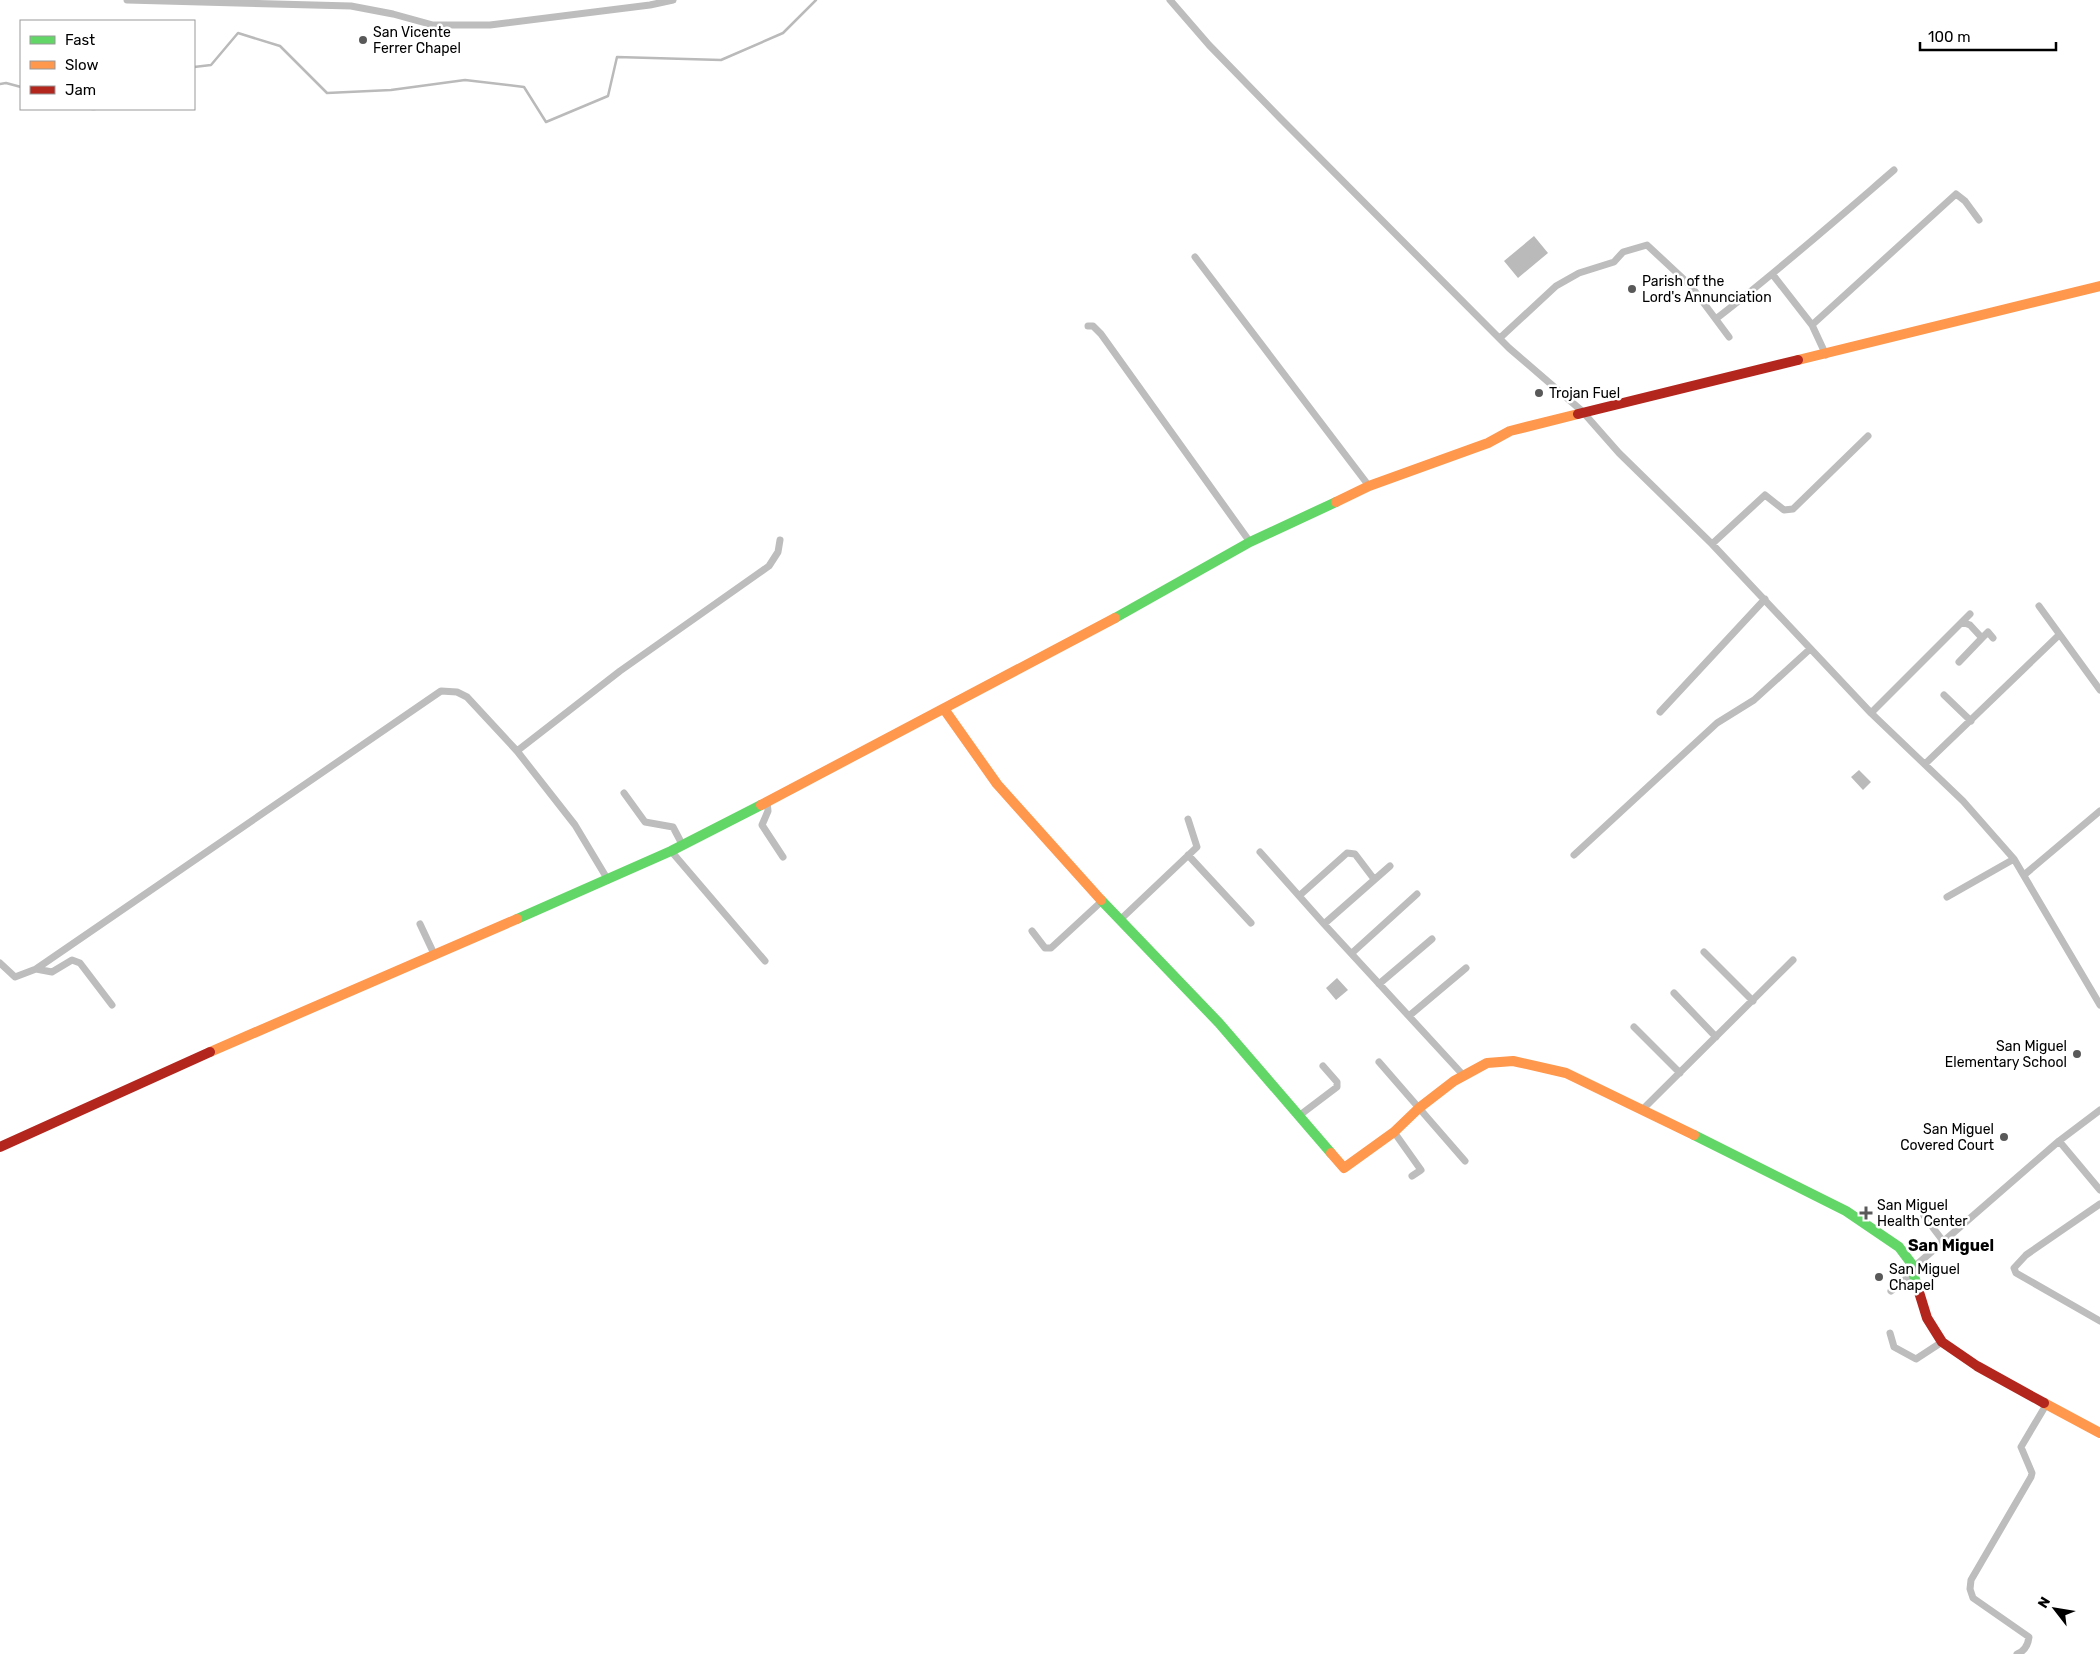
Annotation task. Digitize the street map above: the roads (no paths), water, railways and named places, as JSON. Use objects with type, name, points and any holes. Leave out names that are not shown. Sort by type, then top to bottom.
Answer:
[{"type":"main road","points":[[0,1147],[208,1053],[435,956],[671,851],[857,756],[1098,628],[1250,542],[1369,486],[1488,443],[1510,431],[1582,411],[1826,355],[1874,341],[2100,286]]},
{"type":"main road","points":[[944,709],[997,784],[1102,901],[1219,1023],[1344,1168],[1394,1132],[1419,1108],[1464,1076],[1487,1063],[1513,1060],[1566,1073],[1846,1211],[1899,1247],[1914,1270],[1928,1318],[1942,1342],[1977,1366],[2100,1433]]},
{"type":"street","points":[[127,0],[238,1],[352,6],[393,14],[433,25],[490,25],[650,5],[672,0]]},
{"type":"street","points":[[1170,0],[1227,65],[1509,348],[1582,411],[1618,453],[1712,544],[1871,713],[1963,802],[2014,859],[2100,1005]]},
{"type":"street","points":[[1717,318],[1774,275],[1799,250],[1894,170]]},
{"type":"street","points":[[1812,325],[1956,194],[1965,201],[1979,220]]},
{"type":"street","points":[[1501,338],[1556,286],[1579,273],[1614,262],[1623,252],[1647,244],[1691,286],[1717,318],[1729,337]]},
{"type":"street","points":[[1195,257],[1369,486]]},
{"type":"street","points":[[1774,275],[1812,325],[1826,355]]},
{"type":"street","points":[[1088,326],[1093,326],[1101,334],[1250,542]]},
{"type":"street","points":[[1712,544],[1763,496],[1769,496],[1784,510],[1793,509],[1868,436]]},
{"type":"street","points":[[518,751],[620,672],[770,566],[778,552],[780,540]]},
{"type":"street","points":[[1660,712],[1764,599]]},
{"type":"street","points":[[2039,606],[2100,690]]},
{"type":"street","points":[[1871,713],[1970,614]]},
{"type":"street","points":[[1962,622],[1970,625],[1982,638]]},
{"type":"street","points":[[1959,662],[1988,632],[1993,638]]},
{"type":"street","points":[[1925,764],[2059,635]]},
{"type":"street","points":[[1574,855],[1717,723],[1754,700],[1810,649]]},
{"type":"street","points":[[0,963],[15,977],[36,969],[441,691],[457,692],[467,697],[518,751],[575,825],[608,880]]},
{"type":"street","points":[[1944,695],[1970,721]]},
{"type":"street","points":[[624,794],[645,822],[673,827],[682,844]]},
{"type":"street","points":[[767,801],[768,811],[762,825],[783,857]]},
{"type":"street","points":[[2024,875],[2100,811]]},
{"type":"street","points":[[1121,919],[1198,847],[1188,819]]},
{"type":"street","points":[[671,851],[765,960]]},
{"type":"street","points":[[1260,852],[1464,1076]]},
{"type":"street","points":[[1299,896],[1347,853],[1355,854],[1374,879]]},
{"type":"street","points":[[1188,855],[1251,923]]},
{"type":"street","points":[[1947,897],[2014,859]]},
{"type":"street","points":[[1324,924],[1390,866]]},
{"type":"street","points":[[1352,953],[1417,894]]},
{"type":"street","points":[[1032,931],[1045,948],[1051,948],[1102,901]]},
{"type":"street","points":[[420,924],[435,956]]},
{"type":"street","points":[[1380,984],[1432,939]]},
{"type":"street","points":[[1704,952],[1752,1001]]},
{"type":"street","points":[[36,969],[52,972],[72,960],[80,963],[112,1005]]},
{"type":"street","points":[[1642,1110],[1793,960]]},
{"type":"street","points":[[1409,1016],[1466,968]]},
{"type":"street","points":[[1674,993],[1716,1037]]},
{"type":"street","points":[[1634,1027],[1680,1073]]},
{"type":"street","points":[[1379,1062],[1465,1160]]},
{"type":"street","points":[[1300,1115],[1337,1087],[1337,1082],[1323,1066]]},
{"type":"street","points":[[1890,1291],[1944,1241],[2060,1141],[2100,1110]]},
{"type":"street","points":[[1394,1132],[1421,1170],[1412,1176]]},
{"type":"street","points":[[2060,1141],[2100,1190]]},
{"type":"street","points":[[2100,1204],[2026,1256],[2014,1268],[2016,1273],[2100,1321]]},
{"type":"street","points":[[1924,1216],[1944,1241]]},
{"type":"street","points":[[1890,1333],[1894,1346],[1916,1359],[1942,1342]]},
{"type":"street","points":[[2017,1654],[2022,1652],[2028,1644],[2029,1637],[1973,1598],[1970,1589],[1971,1580],[2031,1477],[2032,1473],[2021,1447],[2046,1405]]},
{"type":"waterway","points":[[195,67],[211,65],[238,33],[280,46],[327,93],[391,90],[465,80],[524,87],[546,122],[608,96],[617,57],[721,60],[783,33],[816,0]]},
{"type":"waterway","points":[[0,84],[6,83],[20,87]]},
{"type":"place","name":"San Vicente Ferrer Chapel","points":[[363,40]]},
{"type":"place","name":"Parish of the Lord's Annunciation","points":[[1632,289]]},
{"type":"place","name":"Trojan Fuel","points":[[1539,393]]},
{"type":"place","name":"San Miguel Elementary School","points":[[2077,1054]]},
{"type":"place","name":"San Miguel Covered Court","points":[[2004,1137]]},
{"type":"place","name":"San Miguel Health Center","points":[[1866,1213]]},
{"type":"place","name":"San Miguel Chapel","points":[[1879,1277]]},
{"type":"district","name":"San Miguel","points":[[1951,1245]]}]
